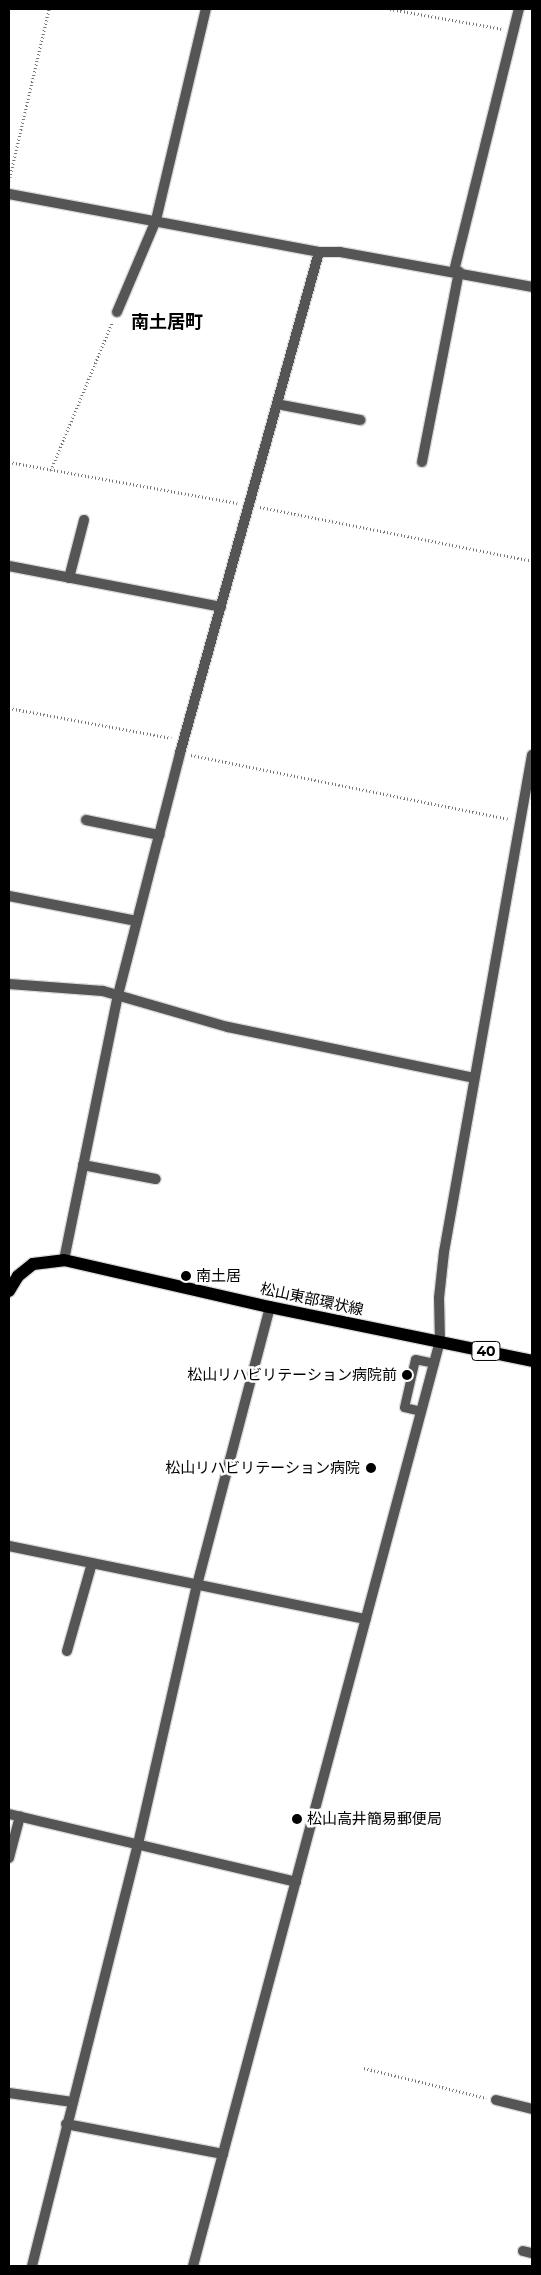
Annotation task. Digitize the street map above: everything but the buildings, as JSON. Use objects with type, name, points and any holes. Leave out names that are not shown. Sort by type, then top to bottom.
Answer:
[{"type":"main road","name":"松山東部環状線","points":[[9,1291],[13,1275],[34,1264],[64,1260],[270,1307],[532,1360]]},
{"type":"street","points":[[116,312],[156,220],[206,9]]},
{"type":"street","points":[[422,462],[457,272],[519,9]]},
{"type":"street","points":[[9,194],[319,252],[340,252],[532,287]]},
{"type":"street","points":[[64,1260],[118,995],[180,753],[319,252]]},
{"type":"street","points":[[277,404],[360,420]]},
{"type":"street","points":[[69,578],[84,520]]},
{"type":"street","points":[[9,566],[221,607]]},
{"type":"street","points":[[193,2266],[440,1341],[439,1298],[444,1252],[532,755]]},
{"type":"street","points":[[86,820],[159,835]]},
{"type":"street","points":[[9,896],[137,921]]},
{"type":"street","points":[[9,984],[103,991],[238,1030],[474,1078]]},
{"type":"street","points":[[83,1165],[156,1179]]},
{"type":"street","points":[[32,2266],[66,2124],[138,1844],[197,1585],[270,1307]]},
{"type":"street","points":[[9,1546],[366,1618]]},
{"type":"street","points":[[67,1650],[92,1563]]},
{"type":"street","points":[[9,1814],[296,1882]]},
{"type":"street","points":[[9,1858],[20,1816]]},
{"type":"street","points":[[9,2093],[72,2102]]},
{"type":"street","points":[[496,2100],[532,2109]]},
{"type":"street","points":[[66,2124],[223,2154]]},
{"type":"lane","points":[[421,1411],[404,1407],[416,1359],[434,1363]]},
{"type":"path","points":[[9,181],[49,9]]},
{"type":"path","points":[[390,9],[513,31]]},
{"type":"path","points":[[51,470],[116,312]]},
{"type":"path","points":[[9,462],[249,505],[532,561]]},
{"type":"path","points":[[9,708],[184,740]]},
{"type":"path","points":[[180,753],[521,821]]},
{"type":"path","points":[[364,2068],[496,2100]]},
{"type":"place","name":"南土居","points":[[186,1276]]},
{"type":"place","name":"松山リハビリテーション病院前","points":[[407,1375]]},
{"type":"place","name":"松山リハビリテーション病院","points":[[371,1468]]},
{"type":"place","name":"松山高井簡易郵便局","points":[[297,1819]]},
{"type":"district","name":"南土居町","points":[[167,322]]}]
